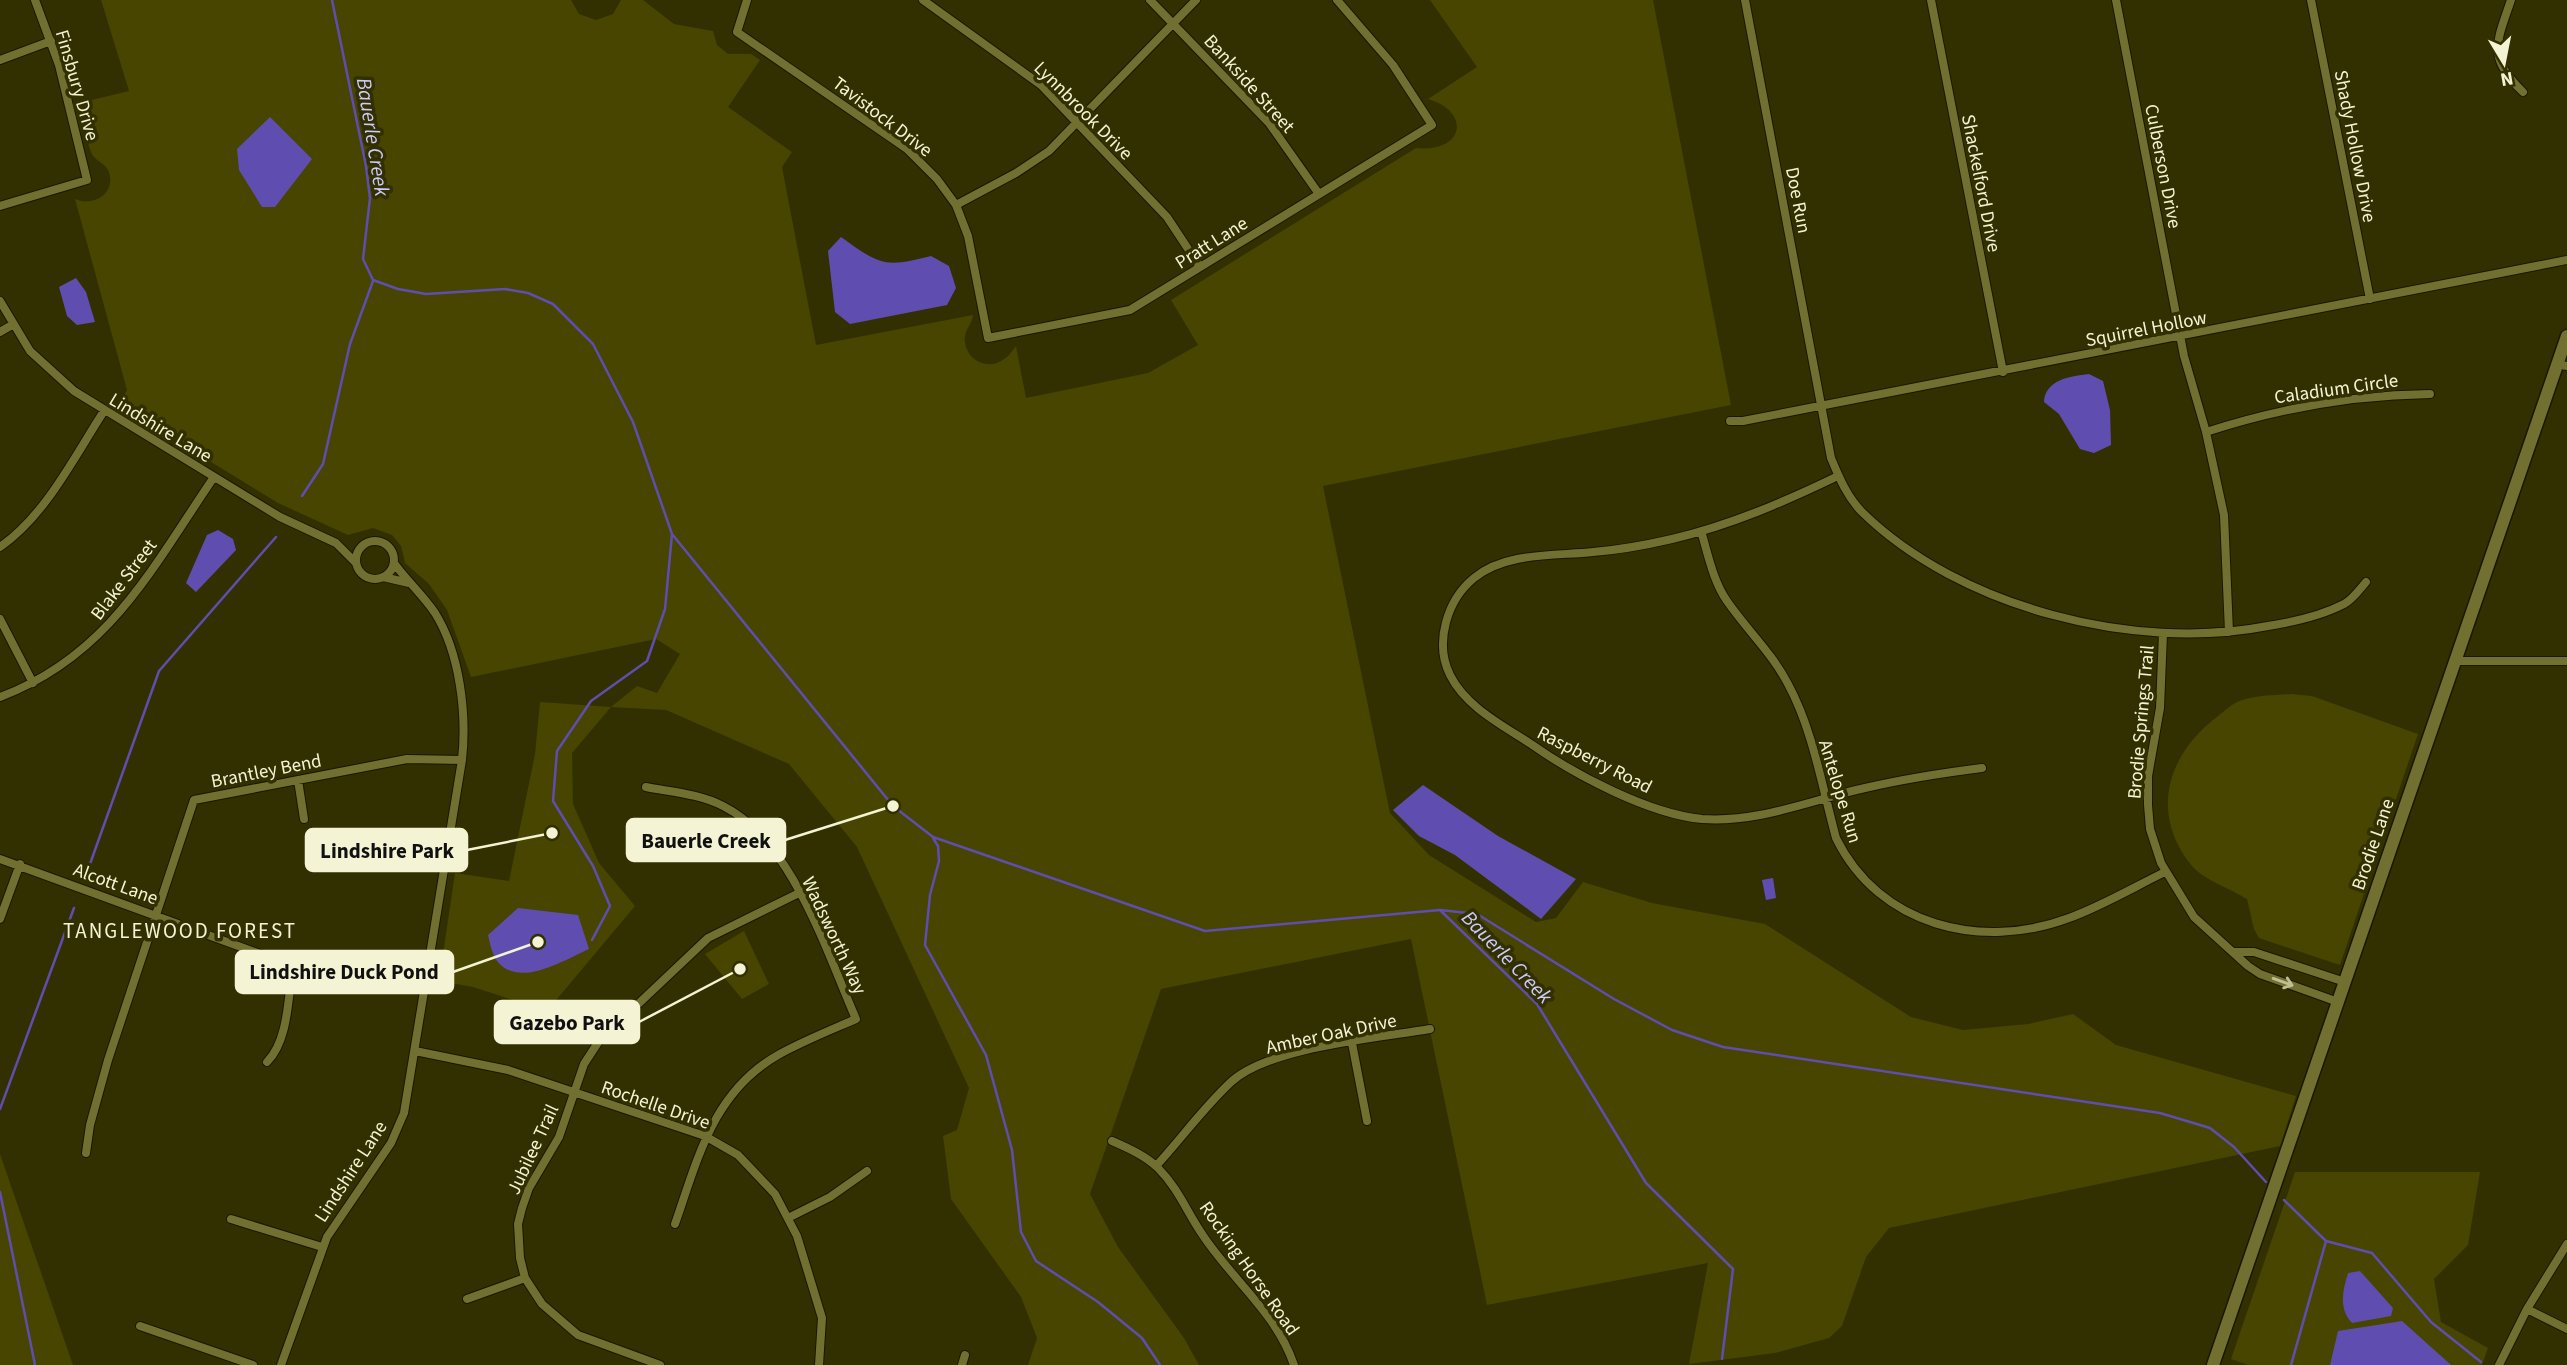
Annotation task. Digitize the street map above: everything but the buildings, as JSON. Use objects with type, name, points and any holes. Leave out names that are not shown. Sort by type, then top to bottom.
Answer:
[{"type":"main road","name":"Brodie Lane","points":[[2213,1365],[2455,661],[2562,365],[2567,336]]},
{"type":"street","name":"Finsbury Drive","points":[[0,206],[87,180],[51,41],[34,0]]},
{"type":"street","name":"Tavistock Drive","points":[[747,0],[737,32],[907,149],[926,166],[956,205],[972,250],[988,338]]},
{"type":"street","name":"Lynnbrook Drive","points":[[923,0],[1029,75],[1167,218],[1200,267]]},
{"type":"street","name":"Bankside Street","points":[[1150,0],[1263,117],[1319,194]]},
{"type":"street","points":[[956,205],[1030,164],[1077,122],[1196,0]]},
{"type":"street","name":"Pratt Lane","points":[[988,338],[1121,314],[1432,125],[1392,65],[1337,0]]},
{"type":"street","name":"Doe Run","points":[[1745,0],[1831,458],[1838,476],[1862,512],[1895,539],[1987,592],[2073,621],[2163,633],[2230,632],[2314,615],[2346,604],[2366,582]]},
{"type":"street","name":"Shackelford Drive","points":[[1931,0],[2003,372]]},
{"type":"street","name":"Culberson Drive","points":[[2116,0],[2180,337],[2191,387],[2206,432],[2224,515],[2230,632]]},
{"type":"street","name":"Shady Hollow Drive","points":[[2311,0],[2370,299]]},
{"type":"street","points":[[2511,0],[2498,38],[2497,58],[2506,75],[2523,92]]},
{"type":"street","points":[[0,60],[51,41]]},
{"type":"street","name":"Squirrel Hollow","points":[[1730,421],[2003,372],[2567,260]]},
{"type":"street","name":"Lindshire Lane","points":[[0,301],[12,325],[51,373],[104,411],[280,517],[336,543],[355,562],[365,577],[383,577],[412,584]]},
{"type":"street","points":[[0,332],[12,325]]},
{"type":"street","name":"Caladium Circle","points":[[2206,432],[2293,407],[2346,398],[2430,394]]},
{"type":"street","points":[[0,547],[39,509],[104,411]]},
{"type":"street","name":"Raspberry Road","points":[[1838,476],[1784,502],[1701,531],[1640,546],[1517,560],[1493,566],[1462,589],[1448,612],[1443,648],[1448,671],[1457,688],[1480,709],[1547,756],[1611,788],[1673,814],[1731,819],[1766,815],[1909,778],[1982,768]]},
{"type":"street","name":"Blake Street","points":[[0,697],[33,683],[69,662],[109,626],[214,477]]},
{"type":"street","name":"Antelope Run","points":[[1701,531],[1716,581],[1726,600],[1763,643],[1789,686],[1804,723],[1840,846],[1853,870],[1868,886],[1905,913],[1938,924],[1982,932],[2028,930],[2069,918],[2165,872]]},
{"type":"street","name":"Lindshire Lane","points":[[281,1365],[322,1247],[399,1127],[408,1098],[424,983],[462,760],[463,716],[450,648],[435,614],[394,562],[387,545],[374,541],[363,545],[336,543]]},
{"type":"street","points":[[355,562],[363,545]]},
{"type":"street","points":[[383,577],[394,562]]},
{"type":"street","points":[[0,619],[33,683]]},
{"type":"street","name":"Brodie Springs Trail","points":[[2163,633],[2160,708],[2148,776],[2148,805],[2150,829],[2165,872],[2194,917],[2260,974],[2338,1002]]},
{"type":"street","points":[[2455,661],[2567,661]]},
{"type":"street","name":"Brantley Bend","points":[[86,1153],[90,1125],[108,1060],[194,800],[407,759],[462,760]]},
{"type":"street","points":[[298,780],[304,820]]},
{"type":"street","name":"Wadsworth Way","points":[[646,787],[702,797],[744,818],[764,835],[783,860],[856,1018],[780,1054],[758,1068],[731,1093],[705,1136]]},
{"type":"street","name":"Alcott Lane","points":[[0,859],[20,864],[293,966],[424,983]]},
{"type":"street","points":[[0,919],[20,864]]},
{"type":"street","name":"Jubilee Trail","points":[[660,1365],[578,1335],[548,1311],[525,1278],[519,1242],[522,1208],[529,1188],[559,1137],[592,1050],[690,952],[721,929],[799,893]]},
{"type":"street","points":[[2235,952],[2254,952],[2345,982]]},
{"type":"street","points":[[267,1062],[278,1047],[293,966]]},
{"type":"street","name":"Amber Oak Drive","points":[[1156,1166],[1231,1082],[1245,1072],[1280,1057],[1430,1029]]},
{"type":"street","points":[[1352,1043],[1367,1121]]},
{"type":"street","name":"Rochelle Drive","points":[[415,1051],[488,1065],[705,1136],[752,1167],[790,1217],[819,1300],[823,1333],[819,1365]]},
{"type":"street","points":[[675,1224],[705,1136]]},
{"type":"street","name":"Rocking Horse Road","points":[[1112,1141],[1156,1166],[1185,1202],[1216,1253],[1263,1306],[1288,1349],[1294,1365]]},
{"type":"street","points":[[790,1217],[830,1197],[867,1171]]},
{"type":"street","points":[[231,1219],[322,1247]]},
{"type":"street","points":[[2499,1365],[2527,1309],[2567,1244]]},
{"type":"street","points":[[467,1299],[525,1278]]},
{"type":"street","points":[[2527,1309],[2567,1329]]},
{"type":"street","points":[[140,1326],[253,1365]]},
{"type":"street","points":[[962,1365],[965,1355]]},
{"type":"shaded area","points":[[101,0],[571,0],[579,14],[596,20],[613,14],[621,0],[643,0],[674,24],[713,31],[717,45],[728,54],[751,54],[760,60],[728,107],[792,152],[782,167],[816,345],[973,315],[965,338],[970,354],[980,362],[992,364],[1006,358],[1016,346],[1026,398],[1148,373],[1198,345],[1171,300],[1416,148],[1432,148],[1452,138],[1456,122],[1451,113],[1442,105],[1428,99],[1477,67],[1430,0],[1653,0],[1731,405],[1323,486],[1390,813],[1429,855],[1536,922],[1556,918],[1583,882],[1652,903],[1765,924],[1911,1017],[1963,1030],[2028,1024],[2073,1014],[2116,1045],[2296,1096],[2280,1146],[1889,1228],[1866,1257],[1842,1326],[1829,1338],[1775,1353],[1689,1364],[1708,1263],[1487,1305],[1411,939],[1161,989],[1090,1194],[1118,1247],[1184,1338],[1199,1365],[1028,1365],[1037,1338],[1021,1297],[951,1199],[943,1136],[957,1130],[969,1088],[857,847],[789,764],[666,710],[611,707],[637,686],[657,693],[680,654],[656,639],[471,677],[447,610],[429,584],[405,563],[401,546],[392,535],[373,528],[348,535],[278,503],[118,405],[127,390],[75,199],[96,200],[106,192],[110,180],[107,169],[91,152],[79,103],[129,91]]},
{"type":"shaded area","points":[[270,117],[312,159],[275,207],[262,207],[239,170],[237,149]]},
{"type":"shaded area","points":[[841,237],[883,262],[903,262],[931,256],[949,266],[956,288],[947,305],[850,324],[835,312],[828,251]]},
{"type":"shaded area","points":[[76,278],[86,292],[95,322],[77,325],[67,316],[59,287]]},
{"type":"shaded area","points":[[2089,374],[2103,381],[2110,410],[2111,445],[2094,453],[2080,449],[2059,414],[2044,402],[2049,389],[2060,380]]},
{"type":"shaded area","points":[[218,530],[233,539],[236,550],[196,592],[186,583],[207,535]]},
{"type":"shaded area","points":[[2258,696],[2312,696],[2418,734],[2340,965],[2259,938],[2254,929],[2247,899],[2197,871],[2179,847],[2171,828],[2168,808],[2174,770],[2197,735],[2239,701]]},
{"type":"shaded area","points":[[540,702],[611,707],[572,753],[573,804],[599,863],[635,906],[547,1011],[473,987],[439,981],[455,873],[509,881],[535,754]]},
{"type":"shaded area","points":[[1423,785],[1498,836],[1576,879],[1541,919],[1455,855],[1419,836],[1393,810]]},
{"type":"shaded area","points":[[1773,878],[1776,898],[1766,900],[1762,880]]},
{"type":"shaded area","points":[[518,908],[578,915],[589,949],[542,970],[517,972],[506,969],[495,958],[488,935]]},
{"type":"shaded area","points":[[744,931],[769,984],[742,999],[705,954]]},
{"type":"shaded area","points":[[0,1154],[73,1365],[0,1365]]},
{"type":"shaded area","points":[[2295,1172],[2480,1172],[2468,1245],[2434,1279],[2441,1322],[2488,1348],[2482,1365],[2248,1365],[2231,1359]]},
{"type":"shaded area","points":[[2360,1271],[2393,1308],[2391,1316],[2352,1323],[2343,1305],[2343,1292],[2348,1273]]},
{"type":"shaded area","points":[[2402,1321],[2451,1365],[2330,1365],[2338,1331]]},
{"type":"waterway","name":"Bauerle Creek","points":[[332,0],[366,166],[370,198],[363,259],[373,280],[398,289],[426,294],[505,289],[528,293],[553,304],[593,344],[633,422],[672,534],[893,806],[933,837],[1205,931],[1440,910],[1537,1004],[1646,1183],[1733,1269],[1722,1359]]},
{"type":"waterway","points":[[302,496],[323,464],[350,344],[373,281]]},
{"type":"waterway","points":[[592,940],[610,906],[593,866],[553,801],[557,751],[591,701],[647,661],[665,609],[672,534]]},
{"type":"waterway","points":[[90,864],[159,671],[276,537]]},
{"type":"waterway","points":[[933,838],[938,846],[939,861],[930,895],[925,945],[986,1055],[1012,1150],[1021,1232],[1036,1261],[1098,1302],[1142,1338],[1160,1365]]},
{"type":"waterway","points":[[0,1109],[74,908]]},
{"type":"waterway","points":[[1440,910],[1477,914],[1614,999],[1672,1030],[1723,1047],[2160,1113],[2210,1128],[2234,1147],[2266,1182]]},
{"type":"waterway","points":[[0,1192],[35,1365]]},
{"type":"waterway","points":[[2284,1200],[2326,1241],[2291,1365]]},
{"type":"waterway","points":[[2326,1241],[2372,1253],[2431,1322],[2481,1362]]},
{"type":"place","name":"Bauerle Creek","points":[[893,806]]},
{"type":"place","name":"Lindshire Park","points":[[552,833]]},
{"type":"place","name":"Lindshire Duck Pond","points":[[538,942]]},
{"type":"place","name":"Gazebo Park","points":[[740,969]]},
{"type":"district","name":"TANGLEWOOD FOREST","points":[[180,931]]}]
